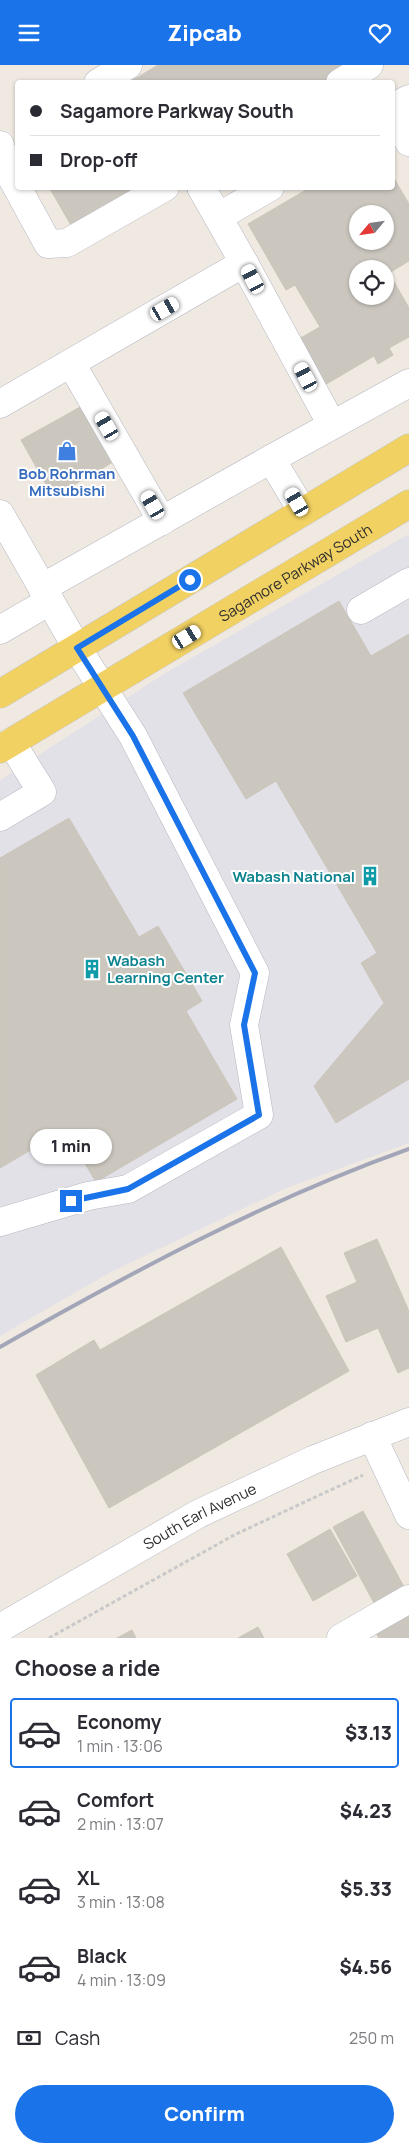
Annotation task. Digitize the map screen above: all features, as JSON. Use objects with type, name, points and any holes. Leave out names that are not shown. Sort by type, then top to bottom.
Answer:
[{"type":"main road","points":[[0,694],[409,448]]},
{"type":"main road","name":"Sagamore Parkway South","points":[[5,746],[409,505]]},
{"type":"street","points":[[103,80],[128,65]]},
{"type":"street","points":[[345,80],[369,65]]},
{"type":"street","points":[[399,111],[409,142]]},
{"type":"street","points":[[0,139],[15,131]]},
{"type":"street","points":[[0,145],[6,167],[15,183]]},
{"type":"street","points":[[0,197],[15,188]]},
{"type":"street","points":[[19,190],[48,244],[67,243],[160,190]]},
{"type":"street","points":[[203,190],[332,425]]},
{"type":"street","points":[[218,217],[265,190]]},
{"type":"street","points":[[0,405],[244,263]]},
{"type":"street","points":[[71,363],[162,521]]},
{"type":"street","points":[[0,630],[46,595],[162,521],[409,383]]},
{"type":"street","points":[[271,459],[303,512]]},
{"type":"street","points":[[0,514],[77,648],[133,736],[255,973],[244,1025],[259,1115],[128,1189],[88,1196],[0,1222]]},
{"type":"street","points":[[361,610],[409,582]]},
{"type":"street","points":[[0,817],[42,792],[5,746]]},
{"type":"street","name":"South Earl Avenue","points":[[3,1619],[198,1514],[313,1461],[409,1422]]},
{"type":"street","points":[[372,1436],[409,1515]]},
{"type":"street","points":[[341,1638],[409,1599]]},
{"type":"path","points":[[49,1638],[236,1534],[364,1475]]},
{"type":"shaded area","points":[[409,534],[409,1143],[284,1189],[111,1272],[0,1336],[0,780],[167,672]]},
{"type":"building","points":[[158,65],[351,65],[326,80],[133,80]]},
{"type":"building","points":[[395,180],[409,204],[409,261],[394,270],[394,260],[349,260],[349,305],[394,305],[394,282],[409,308],[409,337],[389,348],[393,355],[378,364],[374,356],[323,386],[297,340],[320,327],[295,285],[286,290],[248,224],[306,190],[395,190]]},
{"type":"building","points":[[51,190],[135,190],[72,227]]},
{"type":"building","name":"Bob Rohrman Mitsubishi","points":[[82,406],[113,462],[53,497],[21,440]]},
{"type":"building","name":"Wabash National","points":[[339,601],[371,656],[409,634],[409,1079],[336,1123],[314,1086],[384,1003],[361,963],[377,953],[276,781],[246,799],[183,693]]},
{"type":"building","name":"Wabash Learning Center","points":[[69,818],[139,937],[158,926],[202,1001],[186,1011],[237,1099],[96,1182],[65,1130],[0,1168],[0,858]]},
{"type":"building","points":[[377,1239],[409,1311],[409,1368],[398,1373],[378,1328],[346,1342],[326,1296],[357,1282],[344,1253]]},
{"type":"building","points":[[281,1247],[349,1371],[109,1508],[36,1375],[94,1340],[100,1350]]},
{"type":"building","points":[[363,1511],[404,1587],[374,1603],[333,1527]]},
{"type":"building","points":[[330,1529],[357,1576],[313,1601],[287,1554]]},
{"type":"building","points":[[409,1614],[409,1638],[379,1638],[376,1633]]},
{"type":"building","points":[[258,1627],[264,1638],[238,1638]]},
{"type":"building","points":[[132,1630],[136,1638],[117,1638]]},
{"type":"railway","points":[[0,1347],[200,1239],[303,1191],[409,1149]]},
{"type":"place","name":"Bob Rohrman Mitsubishi","points":[[67,451]]},
{"type":"place","name":"Wabash National","points":[[370,876]]},
{"type":"place","name":"Wabash Learning Center","points":[[92,969]]},
{"type":"route","points":[[71,1201],[128,1189],[259,1115],[244,1025],[255,973],[133,736],[77,648],[190,580]]}]
